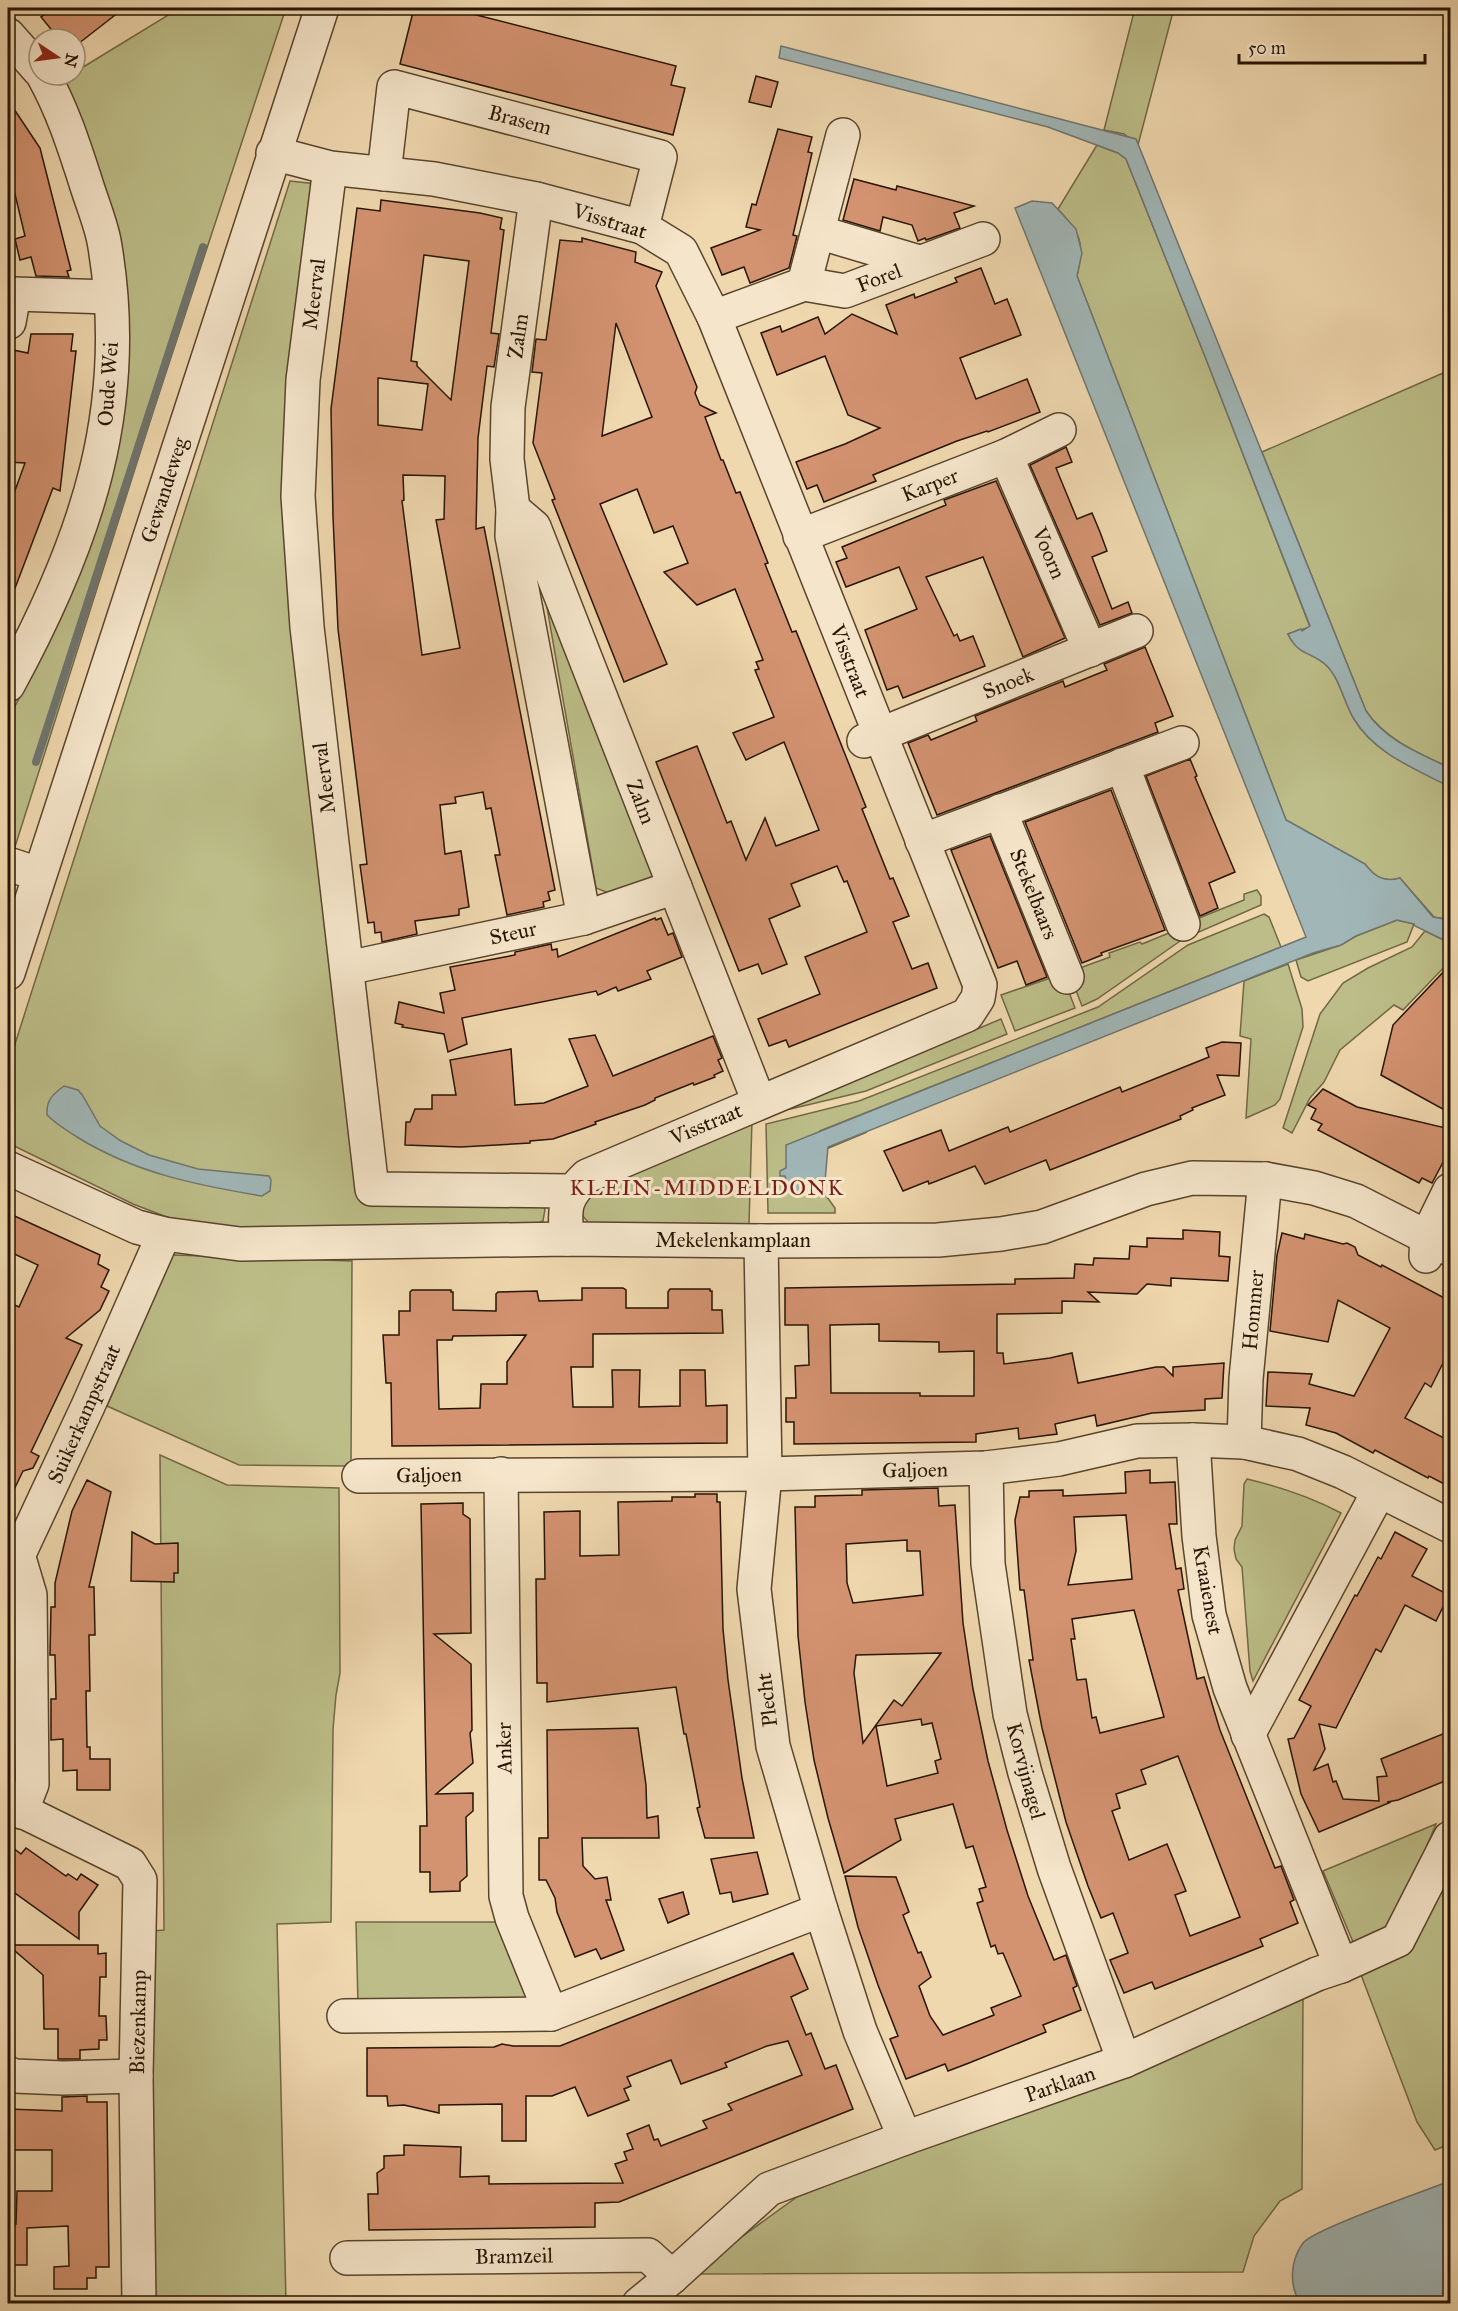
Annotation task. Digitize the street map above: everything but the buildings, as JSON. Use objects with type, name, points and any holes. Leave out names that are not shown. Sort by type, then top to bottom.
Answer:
[{"type":"street","name":"Gewandeweg","points":[[8,973],[38,874],[322,8]]},
{"type":"street","points":[[8,35],[27,56]]},
{"type":"street","name":"Oude Wei","points":[[8,685],[20,634],[71,554],[92,491],[106,426],[112,360],[110,297],[104,239],[69,126],[49,87]]},
{"type":"street","name":"Brasem","points":[[384,174],[394,87],[660,157],[642,227]]},
{"type":"street","points":[[804,284],[843,135]]},
{"type":"street","name":"Visstraat","points":[[273,153],[330,168],[434,179],[536,199],[642,227],[681,251],[871,738],[980,985],[978,998],[967,1015],[759,1101],[587,1176],[571,1191]]},
{"type":"street","name":"Meerval","points":[[330,168],[303,380],[298,496],[307,627],[372,1189],[571,1191]]},
{"type":"street","name":"Zalm","points":[[536,199],[508,407],[507,459],[513,509],[512,537],[584,918]]},
{"type":"street","name":"Forel","points":[[818,232],[919,262]]},
{"type":"street","name":"Forel","points":[[710,324],[804,284],[845,291],[983,239]]},
{"type":"street","points":[[8,321],[14,294],[110,297]]},
{"type":"street","name":"Karper","points":[[795,539],[1006,456],[1059,430]]},
{"type":"street","name":"Voorn","points":[[1006,456],[1090,650]]},
{"type":"street","name":"Zalm","points":[[513,509],[534,527],[759,1101]]},
{"type":"street","name":"Snoek","points":[[871,738],[1136,631]]},
{"type":"street","points":[[912,834],[1000,811],[1182,743]]},
{"type":"street","points":[[1122,765],[1183,924]]},
{"type":"street","name":"Stekelbaars","points":[[1000,811],[1067,977]]},
{"type":"street","points":[[8,864],[38,874]]},
{"type":"street","name":"Steur","points":[[348,968],[584,918],[675,887]]},
{"type":"street","name":"Mekelenkamplaan","points":[[8,1168],[137,1227],[164,1234],[240,1245],[567,1239],[938,1240],[1001,1234],[1042,1227],[1146,1189],[1192,1178],[1265,1179],[1314,1188],[1356,1201],[1434,1247]]},
{"type":"street","name":"Hommer","points":[[1244,1442],[1246,1379],[1265,1179]]},
{"type":"street","points":[[1434,1247],[1450,1190]]},
{"type":"street","points":[[567,1239],[565,1217],[571,1191]]},
{"type":"street","name":"Suikerkampstraat","points":[[8,1595],[18,1556],[88,1406],[164,1234]]},
{"type":"street","name":"Plecht","points":[[761,1241],[765,1474],[754,1589],[773,1746],[820,1910],[860,2031],[905,2138]]},
{"type":"street","name":"Galjoen","points":[[359,1476],[765,1474],[986,1468],[1059,1459],[1137,1442],[1193,1440],[1244,1442],[1298,1454],[1343,1472],[1450,1526]]},
{"type":"street","name":"Kraaienest","points":[[1193,1440],[1199,1536],[1209,1616],[1230,1688],[1341,1966]]},
{"type":"street","name":"Korvijnagel","points":[[986,1468],[988,1563],[1010,1714],[1054,1868],[1124,2061]]},
{"type":"street","name":"Anker","points":[[501,1474],[506,1896],[512,1918],[551,2014]]},
{"type":"street","points":[[1248,1735],[1379,1491]]},
{"type":"street","name":"Biezenkamp","points":[[18,1556],[30,1595],[32,1784],[14,1808],[130,1864],[140,1880],[136,2076],[139,2304]]},
{"type":"street","name":"Parklaan","points":[[639,2304],[769,2189],[905,2138],[1124,2061],[1398,1940],[1450,1838]]},
{"type":"street","points":[[344,2016],[551,2014],[820,1910]]},
{"type":"street","points":[[8,2073],[14,2076],[63,2078],[136,2076]]},
{"type":"street","name":"Bramzeil","points":[[347,2258],[648,2255],[672,2277]]},
{"type":"green space","points":[[177,8],[286,8],[153,412],[14,850],[8,849],[8,719],[30,678],[121,419],[61,87],[87,87],[87,65]]},
{"type":"green space","points":[[1135,8],[1174,8],[1138,145],[1124,134],[1104,130]]},
{"type":"green space","points":[[1097,145],[1118,153],[1126,159],[1206,359],[1310,627],[1288,634],[1291,640],[1331,670],[1354,719],[1373,742],[1397,759],[1450,787],[1450,920],[1434,917],[1400,878],[1389,880],[1380,878],[1365,864],[1286,820],[1077,276],[1081,255],[1079,240],[1072,226],[1058,209]]},
{"type":"green space","points":[[290,181],[317,184],[292,380],[360,1198],[532,1199],[545,1209],[543,1221],[527,1228],[238,1228],[177,1221],[133,1204],[8,1143],[8,1066]]},
{"type":"green space","points":[[1450,370],[1450,768],[1394,738],[1366,711],[1262,452]]},
{"type":"green space","points":[[538,556],[657,874],[644,884],[611,894],[596,888]]},
{"type":"green space","points":[[1257,890],[1261,896],[1261,905],[1199,932],[1192,929],[1189,922],[1244,900],[1244,894]]},
{"type":"green space","points":[[1264,914],[1269,917],[1281,947],[820,1131],[828,1147],[867,1132],[800,1160],[835,1208],[835,1213],[768,1213],[766,1124],[859,1101],[1098,1007],[1188,945]]},
{"type":"green space","points":[[1397,920],[1414,924],[1407,942],[1308,981],[1301,977],[1296,960],[1341,945],[1356,936]]},
{"type":"green space","points":[[1181,928],[1183,939],[1097,999],[1082,1006],[1069,972],[1110,957],[1109,953],[1140,942],[1142,944]]},
{"type":"green space","points":[[1425,931],[1450,943],[1450,961],[1403,1010],[1394,1005],[1340,1050],[1324,1082],[1310,1098],[1292,1133],[1283,1128],[1320,1014],[1343,983],[1412,947]]},
{"type":"green space","points":[[1288,964],[1302,1009],[1303,1027],[1280,1099],[1275,1105],[1246,1118],[1251,1039],[1240,1036],[1244,981]]},
{"type":"green space","points":[[1062,974],[1075,1008],[1015,1031],[1001,995]]},
{"type":"green space","points":[[1001,1019],[1007,1034],[866,1091],[782,1111]]},
{"type":"green space","points":[[752,1120],[749,1224],[594,1229],[582,1215],[585,1195],[607,1178]]},
{"type":"green space","points":[[173,1255],[352,1261],[351,1466],[239,1465],[107,1406]]},
{"type":"green space","points":[[160,1455],[227,1485],[339,1488],[340,1673],[333,1729],[331,1922],[277,1924],[286,2303],[153,2303],[150,2292],[152,1931],[164,1930]]},
{"type":"green space","points":[[1247,1479],[1296,1493],[1341,1513],[1253,1681],[1250,1671],[1242,1567],[1236,1559],[1234,1549],[1235,1540],[1242,1526],[1244,1484]]},
{"type":"green space","points":[[1436,1824],[1391,1931],[1356,1949],[1323,1871]]},
{"type":"green space","points":[[1450,1851],[1450,2144],[1435,2150],[1417,2122],[1360,1972]]},
{"type":"green space","points":[[356,1922],[505,1922],[536,2006],[358,2005]]},
{"type":"green space","points":[[1303,1995],[1302,2189],[1280,2201],[1254,2236],[1243,2272],[698,2274],[715,2256],[797,2197]]},
{"type":"green space","points":[[1244,2298],[1246,2303],[669,2303],[674,2299]]},
{"type":"shaded area","points":[[781,46],[1136,139],[1366,711],[1393,738],[1450,768],[1450,787],[1410,767],[1373,742],[1354,719],[1331,670],[1321,661],[1296,647],[1288,634],[1301,629],[1302,631],[1310,626],[1126,159],[1118,153],[1048,127],[779,58]]},
{"type":"shaded area","points":[[1032,201],[1052,203],[1076,229],[1082,253],[1077,276],[1286,820],[1365,864],[1380,877],[1389,880],[1400,878],[1433,917],[1450,920],[1450,943],[1414,924],[1397,920],[1356,936],[1341,945],[1313,953],[828,1147],[824,1193],[790,1193],[785,1176],[780,1176],[780,1171],[786,1168],[786,1145],[1306,937],[1015,208]]},
{"type":"shaded area","points":[[64,1086],[78,1090],[100,1126],[121,1141],[149,1155],[198,1169],[269,1176],[270,1191],[262,1196],[190,1182],[144,1169],[99,1149],[77,1137],[47,1115],[51,1098]]},
{"type":"shaded area","points":[[1450,2181],[1450,2299],[1437,2304],[1300,2303],[1294,2289],[1292,2273],[1293,2265],[1303,2243],[1348,2220]]},
{"type":"waterway","points":[[36,762],[203,247]]},
{"type":"district","name":"KLEIN-MIDDELDONK","points":[[707,1187]]}]
